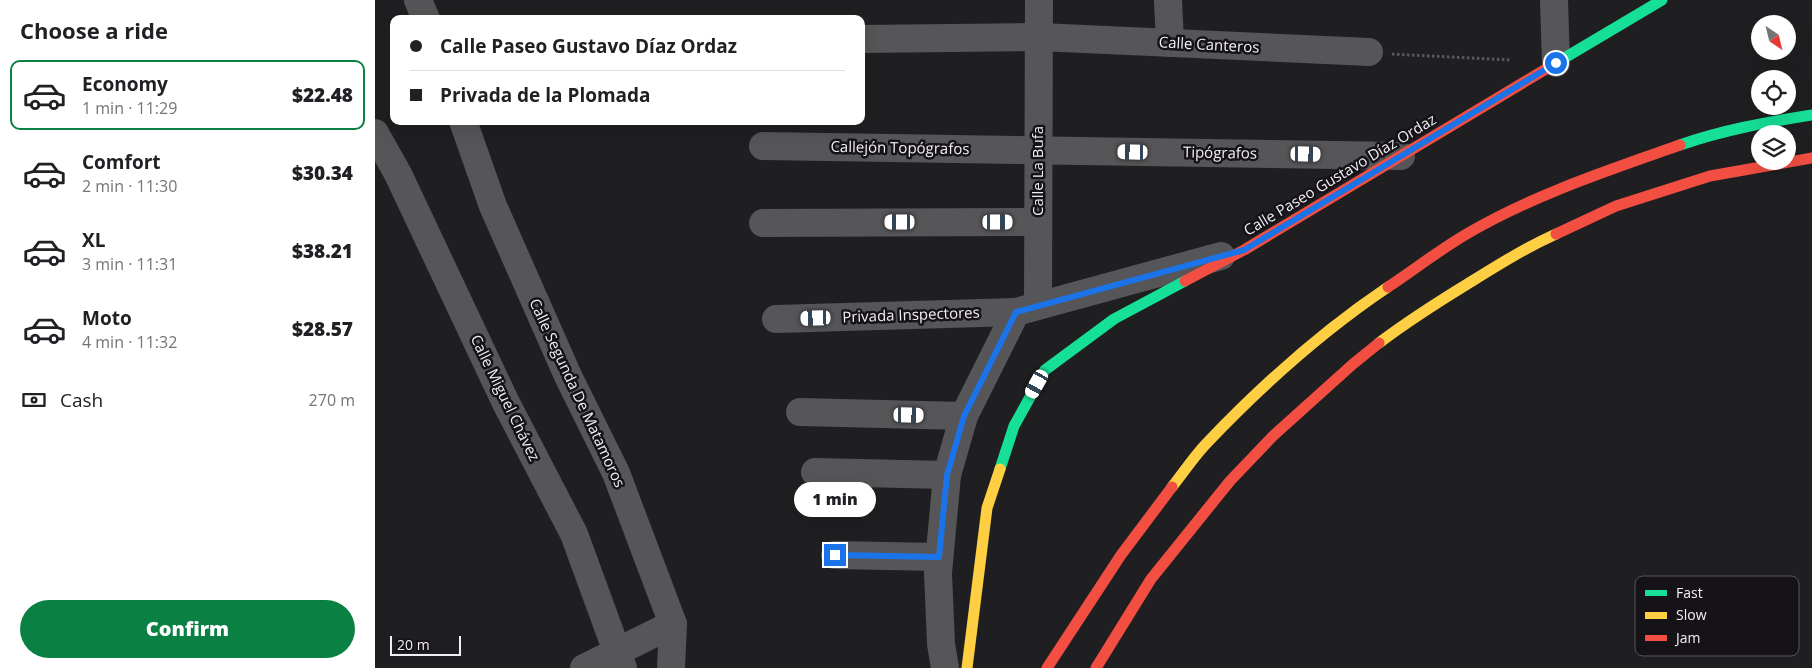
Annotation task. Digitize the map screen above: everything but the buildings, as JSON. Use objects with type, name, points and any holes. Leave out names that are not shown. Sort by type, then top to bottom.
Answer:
[{"type":"main road","name":"Calle Paseo Gustavo Díaz Ordaz","points":[[967,668],[987,508],[1014,426],[1045,370],[1114,318],[1244,250],[1662,0]]},
{"type":"main road","points":[[1047,668],[1121,555],[1204,446],[1287,366],[1332,327],[1469,232],[1559,189],[1706,136],[1757,124],[1812,115]]},
{"type":"main road","points":[[1096,668],[1151,579],[1230,481],[1273,436],[1353,364],[1396,330],[1451,293],[1527,247],[1616,206],[1710,176],[1812,158]]},
{"type":"street","points":[[418,0],[424,15]]},
{"type":"street","name":"Calle La Bufa","points":[[1027,308],[1038,222],[1039,0]]},
{"type":"street","points":[[1169,0],[1170,43]]},
{"type":"street","points":[[1554,0],[1556,63]]},
{"type":"street","name":"Calle Canteros","points":[[865,39],[1040,37],[1369,52]]},
{"type":"street","name":"Calle Segunda De Matamoros","points":[[464,125],[493,206],[568,376],[616,473],[673,624],[671,668]]},
{"type":"street","name":"Calle Miguel Chávez","points":[[375,133],[398,174],[506,403],[574,534],[620,659]]},
{"type":"street","name":"Callejón Topógrafos","points":[[763,146],[1038,151]]},
{"type":"street","name":"Tipógrafos","points":[[1038,151],[1401,156]]},
{"type":"street","points":[[763,223],[1038,222]]},
{"type":"street","name":"Privada Inspectores","points":[[776,320],[1027,308],[1244,250]]},
{"type":"street","points":[[945,668],[941,644],[938,573],[947,475],[964,416],[1027,308]]},
{"type":"street","points":[[800,412],[964,416]]},
{"type":"street","points":[[815,472],[947,475]]},
{"type":"street","points":[[835,555],[939,557]]},
{"type":"street","points":[[584,668],[620,659],[673,624]]},
{"type":"path","points":[[1369,52],[1517,61]]},
{"type":"traffic: fast","points":[[1561,60],[1662,0]]},
{"type":"traffic: fast","points":[[1680,145],[1745,127],[1812,115]]},
{"type":"traffic: fast","points":[[1000,469],[1014,426],[1045,370],[1114,319],[1185,281]]},
{"type":"traffic: slow","points":[[1379,343],[1423,312],[1490,270],[1556,234]]},
{"type":"traffic: slow","points":[[1172,487],[1205,445],[1270,381],[1315,341],[1388,287]]},
{"type":"traffic: slow","points":[[967,668],[987,508],[1000,469]]},
{"type":"traffic: jam","points":[[1185,281],[1244,250],[1561,60]]},
{"type":"traffic: jam","points":[[1388,287],[1460,238],[1495,218],[1547,194],[1680,145]]},
{"type":"traffic: jam","points":[[1556,234],[1616,206],[1710,176],[1812,158]]},
{"type":"traffic: jam","points":[[1096,668],[1151,579],[1230,481],[1273,436],[1379,343]]},
{"type":"traffic: jam","points":[[1047,668],[1121,555],[1172,487]]},
{"type":"route","points":[[835,555],[939,557],[947,475],[958,432],[964,416],[1016,312],[1244,250],[1556,63]]}]
